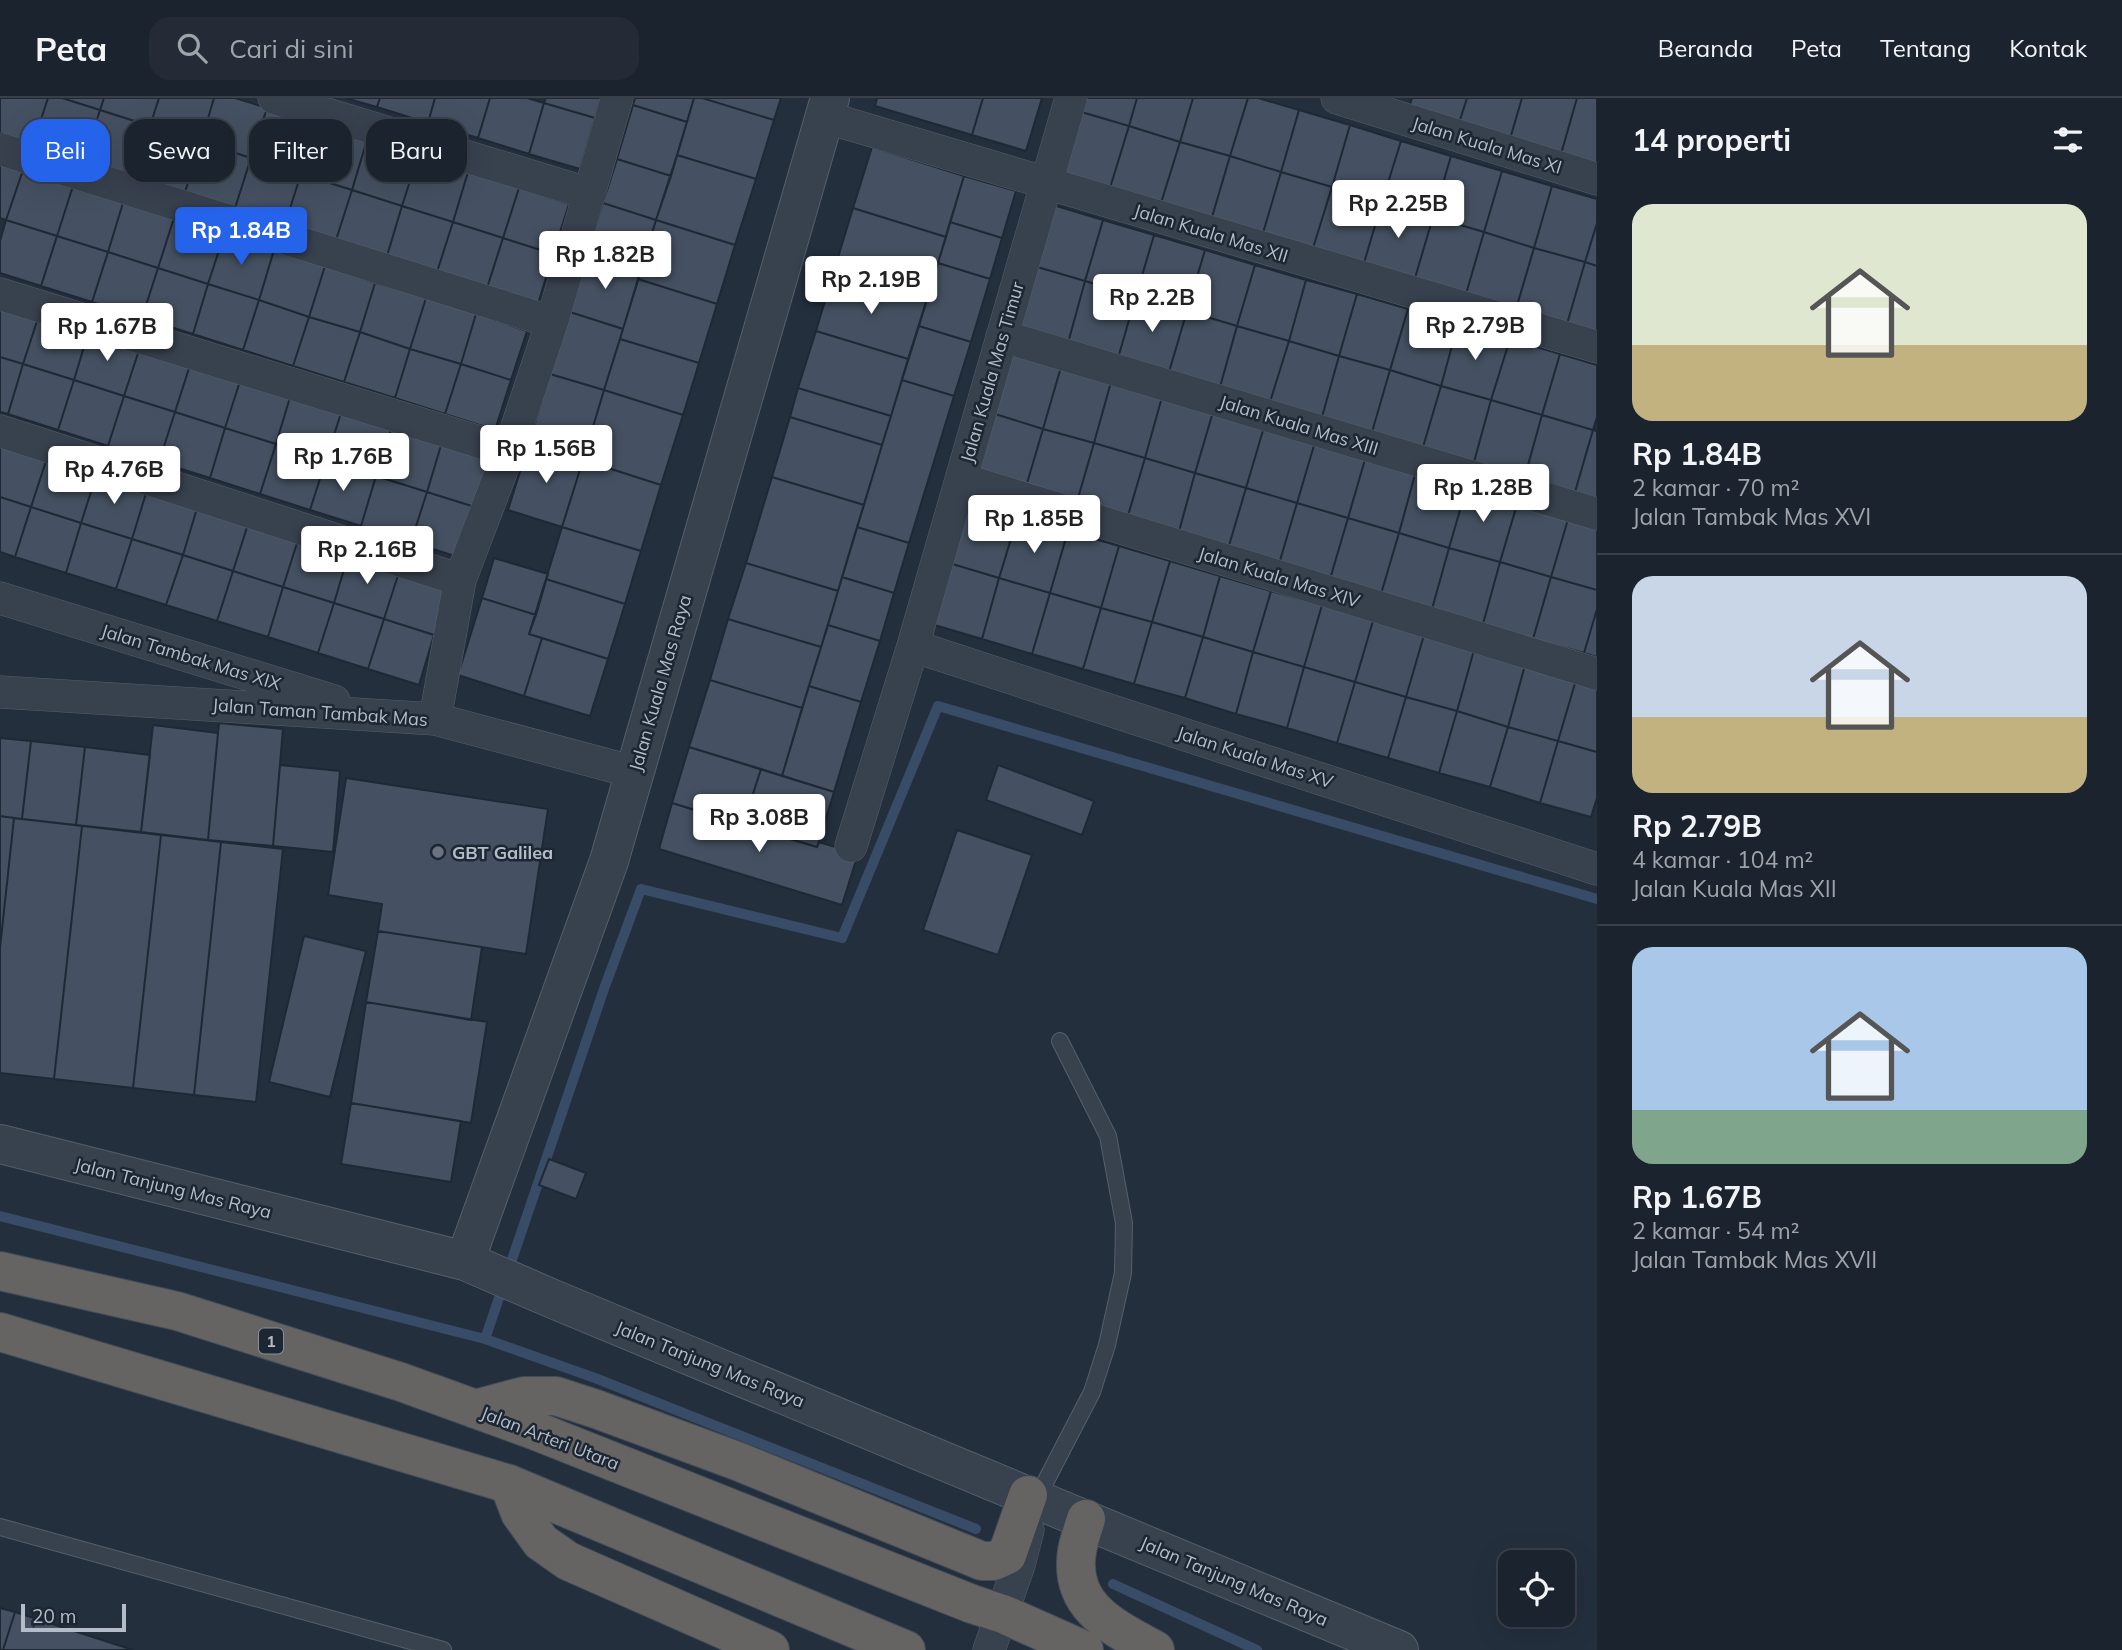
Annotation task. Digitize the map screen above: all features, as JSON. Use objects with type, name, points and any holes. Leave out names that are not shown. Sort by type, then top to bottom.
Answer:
[{"type":"highway","name":"Jalan Arteri Utara","points":[[0,1271],[177,1311],[401,1382],[1003,1614],[1084,1650]]},
{"type":"highway","points":[[0,1332],[509,1484],[906,1650]]},
{"type":"highway","points":[[475,1409],[524,1396],[556,1396],[737,1461],[982,1561],[994,1561],[1007,1555],[1032,1497]]},
{"type":"highway","points":[[509,1484],[520,1513],[541,1542],[568,1561],[770,1650]]},
{"type":"highway","points":[[1086,1519],[1077,1553],[1078,1586],[1086,1604],[1104,1621],[1155,1650]]},
{"type":"street","points":[[274,98],[590,194]]},
{"type":"street","points":[[435,719],[460,580],[509,451],[552,322],[617,98]]},
{"type":"street","name":"Jalan Kuala Mas Timur","points":[[850,846],[913,646],[1071,98]]},
{"type":"street","name":"Jalan Kuala Mas XI","points":[[1337,98],[1597,179]]},
{"type":"street","name":"Jalan Kuala Mas XII","points":[[827,107],[1046,184],[1597,347]]},
{"type":"street","name":"Jalan Kuala Mas Raya","points":[[482,1268],[609,861],[827,107]]},
{"type":"street","points":[[0,149],[552,322]]},
{"type":"street","points":[[0,294],[509,451]]},
{"type":"street","name":"Jalan Kuala Mas XIII","points":[[1002,336],[1597,514]]},
{"type":"street","points":[[0,431],[460,580]]},
{"type":"street","name":"Jalan Kuala Mas XIV","points":[[961,480],[1597,674]]},
{"type":"street","name":"Jalan Tambak Mas XIX","points":[[0,598],[382,716]]},
{"type":"street","name":"Jalan Kuala Mas XV","points":[[913,646],[1597,869]]},
{"type":"street","name":"Jalan Taman Tambak Mas","points":[[0,692],[435,719],[634,772]]},
{"type":"street","name":"Jalan Tanjung Mas Raya","points":[[0,1144],[482,1268],[1399,1650]]},
{"type":"street","points":[[989,1650],[1019,1565],[1032,1497]]},
{"type":"lane","points":[[1032,1497],[1092,1392],[1107,1345],[1123,1273],[1125,1223],[1108,1136],[1060,1041]]},
{"type":"lane","points":[[0,1527],[443,1650]]},
{"type":"building","points":[[0,98],[48,98],[41,119],[21,119],[21,140],[0,133]]},
{"type":"building","points":[[48,98],[62,98],[100,110],[97,119],[41,119]]},
{"type":"building","points":[[62,98],[104,98],[100,110]]},
{"type":"building","points":[[104,98],[159,98],[152,119],[128,119],[100,110]]},
{"type":"building","points":[[159,98],[214,98],[208,119],[152,119]]},
{"type":"building","points":[[214,98],[235,98],[267,108],[263,119],[249,119],[249,157],[235,153],[235,119],[208,119]]},
{"type":"building","points":[[345,98],[380,98],[377,107]]},
{"type":"building","points":[[380,98],[435,98],[429,119],[415,119],[377,107]]},
{"type":"building","points":[[435,98],[490,98],[478,138],[467,135],[467,119],[429,119]]},
{"type":"building","points":[[490,98],[527,98],[544,103],[529,154],[478,138]]},
{"type":"building","points":[[546,98],[601,98],[595,118],[544,103]]},
{"type":"building","points":[[635,98],[694,98],[687,122],[633,105]]},
{"type":"building","points":[[694,98],[702,98],[774,120],[756,179],[677,155]]},
{"type":"building","points":[[702,98],[781,98],[774,120]]},
{"type":"building","points":[[877,98],[983,98],[972,135],[875,106]]},
{"type":"building","points":[[983,98],[1042,98],[1026,151],[972,135]]},
{"type":"building","points":[[1082,98],[1137,98],[1129,126],[1078,111]]},
{"type":"building","points":[[1137,98],[1193,98],[1180,142],[1129,126]]},
{"type":"building","points":[[1193,98],[1248,98],[1230,156],[1180,142]]},
{"type":"building","points":[[1248,98],[1258,98],[1299,110],[1281,172],[1230,156]]},
{"type":"building","points":[[1412,98],[1467,98],[1459,123],[1409,108]]},
{"type":"building","points":[[1467,98],[1522,98],[1510,139],[1459,123]]},
{"type":"building","points":[[1522,98],[1577,98],[1561,154],[1510,139]]},
{"type":"building","points":[[1577,98],[1597,98],[1597,165],[1561,154]]},
{"type":"building","points":[[544,103],[595,118],[580,169],[529,154]]},
{"type":"building","points":[[633,105],[687,122],[671,176],[617,159]]},
{"type":"building","points":[[267,108],[301,119],[263,119]]},
{"type":"building","points":[[100,110],[128,119],[124,119],[124,173],[110,168],[110,119],[97,119]]},
{"type":"building","points":[[1299,110],[1350,125],[1332,187],[1281,172]]},
{"type":"building","points":[[1078,111],[1129,126],[1110,188],[1060,172]]},
{"type":"building","points":[[1350,125],[1401,141],[1382,202],[1332,187]]},
{"type":"building","points":[[1129,126],[1180,142],[1161,203],[1110,188]]},
{"type":"building","points":[[352,135],[366,140],[366,143],[352,190],[326,182],[352,182]]},
{"type":"building","points":[[1401,141],[1451,156],[1433,217],[1382,202]]},
{"type":"building","points":[[1180,142],[1230,156],[1212,217],[1161,203]]},
{"type":"building","points":[[366,143],[366,182],[410,182],[402,206],[352,190]]},
{"type":"building","points":[[872,147],[964,176],[946,237],[853,208]]},
{"type":"building","points":[[235,153],[249,157],[235,208],[185,192],[188,182],[235,182]]},
{"type":"building","points":[[677,155],[756,179],[735,245],[656,220]]},
{"type":"building","points":[[1230,156],[1281,172],[1263,233],[1212,217]]},
{"type":"building","points":[[1451,156],[1502,171],[1484,232],[1433,217]]},
{"type":"building","points":[[617,159],[671,176],[656,220],[603,203]]},
{"type":"building","points":[[0,163],[21,169],[21,176],[6,220],[0,218]]},
{"type":"building","points":[[249,164],[249,182],[298,182],[285,224],[235,208]]},
{"type":"building","points":[[1502,171],[1552,186],[1534,248],[1484,232]]},
{"type":"building","points":[[468,172],[519,188],[503,238],[453,222]]},
{"type":"building","points":[[1281,172],[1332,187],[1313,248],[1263,233]]},
{"type":"building","points":[[21,176],[21,182],[60,182],[73,186],[57,236],[6,220]]},
{"type":"building","points":[[964,176],[1016,191],[1002,238],[950,222]]},
{"type":"building","points":[[153,182],[188,182],[185,192]]},
{"type":"building","points":[[298,182],[326,182],[352,190],[336,240],[285,224]]},
{"type":"building","points":[[410,182],[465,182],[453,222],[402,206]]},
{"type":"building","points":[[73,186],[123,203],[108,252],[57,236]]},
{"type":"building","points":[[1552,186],[1597,199],[1597,223],[1585,262],[1534,248]]},
{"type":"building","points":[[1332,187],[1382,202],[1364,263],[1313,248]]},
{"type":"building","points":[[519,188],[569,204],[553,254],[503,238]]},
{"type":"building","points":[[352,190],[402,206],[387,256],[336,240]]},
{"type":"building","points":[[1382,202],[1433,217],[1415,278],[1364,263]]},
{"type":"building","points":[[123,203],[174,218],[158,268],[108,252]]},
{"type":"building","points":[[603,203],[656,220],[641,271],[587,254]]},
{"type":"building","points":[[1053,205],[1103,220],[1085,281],[1034,266]]},
{"type":"building","points":[[402,206],[453,222],[437,272],[387,256]]},
{"type":"building","points":[[853,208],[946,237],[926,302],[833,274]]},
{"type":"building","points":[[1433,217],[1484,232],[1466,294],[1415,278]]},
{"type":"building","points":[[174,218],[224,235],[208,284],[158,268]]},
{"type":"building","points":[[6,220],[57,236],[41,286],[0,273],[0,241]]},
{"type":"building","points":[[656,220],[735,245],[717,304],[638,279]]},
{"type":"building","points":[[1103,220],[1154,235],[1136,296],[1085,281]]},
{"type":"building","points":[[453,222],[503,238],[487,288],[437,272]]},
{"type":"building","points":[[950,222],[1002,238],[990,279],[938,263]]},
{"type":"building","points":[[1597,223],[1597,266],[1585,262]]},
{"type":"building","points":[[1484,232],[1534,248],[1516,309],[1466,294]]},
{"type":"building","points":[[224,235],[274,250],[259,300],[208,284]]},
{"type":"building","points":[[1154,235],[1205,250],[1187,311],[1136,296]]},
{"type":"building","points":[[57,236],[108,252],[92,302],[41,286]]},
{"type":"building","points":[[503,238],[553,254],[538,304],[487,288]]},
{"type":"building","points":[[1534,248],[1585,262],[1567,324],[1516,309]]},
{"type":"building","points":[[274,250],[325,266],[309,317],[259,300]]},
{"type":"building","points":[[1205,250],[1255,265],[1237,326],[1187,311]]},
{"type":"building","points":[[108,252],[158,268],[142,318],[92,302]]},
{"type":"building","points":[[587,254],[641,271],[623,329],[570,312]]},
{"type":"building","points":[[1585,262],[1597,266],[1597,333],[1567,324]]},
{"type":"building","points":[[938,263],[990,279],[971,342],[919,326]]},
{"type":"building","points":[[1255,265],[1306,280],[1289,341],[1237,326]]},
{"type":"building","points":[[325,266],[375,283],[360,332],[309,317]]},
{"type":"building","points":[[1034,266],[1085,281],[1068,343],[1017,328]]},
{"type":"building","points":[[158,268],[208,284],[193,334],[142,318]]},
{"type":"building","points":[[833,274],[926,302],[908,359],[816,331]]},
{"type":"building","points":[[638,279],[717,304],[699,363],[620,339]]},
{"type":"building","points":[[1306,280],[1357,294],[1339,356],[1289,341]]},
{"type":"building","points":[[1085,281],[1136,296],[1118,358],[1068,343]]},
{"type":"building","points":[[375,283],[426,298],[410,349],[360,332]]},
{"type":"building","points":[[208,284],[259,300],[243,350],[193,334]]},
{"type":"building","points":[[1357,294],[1408,309],[1390,370],[1339,356]]},
{"type":"building","points":[[1136,296],[1187,311],[1169,372],[1118,358]]},
{"type":"building","points":[[426,298],[476,314],[461,364],[410,349]]},
{"type":"building","points":[[259,300],[309,317],[293,366],[243,350]]},
{"type":"building","points":[[0,302],[39,315],[23,364],[0,357]]},
{"type":"building","points":[[1408,309],[1458,324],[1441,386],[1390,370]]},
{"type":"building","points":[[1187,311],[1237,326],[1220,387],[1169,372]]},
{"type":"building","points":[[570,312],[623,329],[604,390],[550,374]]},
{"type":"building","points":[[476,314],[527,331],[511,380],[461,364]]},
{"type":"building","points":[[39,315],[89,330],[74,380],[23,364]]},
{"type":"building","points":[[309,317],[360,332],[344,382],[293,366]]},
{"type":"building","points":[[1458,324],[1510,339],[1491,400],[1441,386]]},
{"type":"building","points":[[919,326],[971,342],[954,396],[902,380]]},
{"type":"building","points":[[1237,326],[1289,341],[1270,402],[1220,387]]},
{"type":"building","points":[[89,330],[140,347],[124,396],[74,380]]},
{"type":"building","points":[[816,331],[908,359],[891,416],[798,388]]},
{"type":"building","points":[[360,332],[410,349],[395,398],[344,382]]},
{"type":"building","points":[[620,339],[699,363],[683,415],[604,390]]},
{"type":"building","points":[[1510,339],[1560,354],[1542,415],[1491,400]]},
{"type":"building","points":[[1289,341],[1339,356],[1322,417],[1270,402]]},
{"type":"building","points":[[140,347],[191,362],[175,412],[124,396]]},
{"type":"building","points":[[410,349],[461,364],[445,414],[395,398]]},
{"type":"building","points":[[1010,353],[1061,367],[1043,429],[992,413]]},
{"type":"building","points":[[1560,354],[1597,365],[1597,417],[1593,430],[1542,415]]},
{"type":"building","points":[[1339,356],[1390,370],[1372,432],[1322,417]]},
{"type":"building","points":[[0,357],[23,364],[8,414],[0,412]]},
{"type":"building","points":[[191,362],[241,378],[225,428],[175,412]]},
{"type":"building","points":[[23,364],[74,380],[58,430],[8,414]]},
{"type":"building","points":[[461,364],[511,380],[495,430],[445,414]]},
{"type":"building","points":[[1061,367],[1111,382],[1094,443],[1043,429]]},
{"type":"building","points":[[1390,370],[1441,386],[1423,447],[1372,432]]},
{"type":"building","points":[[550,374],[604,390],[583,460],[529,443]]},
{"type":"building","points":[[241,378],[291,394],[276,444],[225,428]]},
{"type":"building","points":[[74,380],[124,396],[108,446],[58,430]]},
{"type":"building","points":[[902,380],[954,396],[909,543],[857,527]]},
{"type":"building","points":[[1111,382],[1162,397],[1145,458],[1094,443]]},
{"type":"building","points":[[1441,386],[1491,400],[1474,462],[1423,447]]},
{"type":"building","points":[[798,388],[891,416],[882,445],[790,417]]},
{"type":"building","points":[[604,390],[683,415],[661,485],[583,460]]},
{"type":"building","points":[[291,394],[342,410],[326,460],[276,444]]},
{"type":"building","points":[[124,396],[175,412],[159,462],[108,446]]},
{"type":"building","points":[[1162,397],[1213,412],[1195,473],[1145,458]]},
{"type":"building","points":[[1491,400],[1542,415],[1525,476],[1474,462]]},
{"type":"building","points":[[342,410],[392,426],[376,476],[326,460]]},
{"type":"building","points":[[175,412],[225,428],[210,478],[159,462]]},
{"type":"building","points":[[1213,412],[1264,427],[1246,488],[1195,473]]},
{"type":"building","points":[[992,413],[1043,429],[1025,490],[974,475]]},
{"type":"building","points":[[1542,415],[1593,430],[1575,492],[1525,476]]},
{"type":"building","points":[[790,417],[882,445],[864,505],[772,477]]},
{"type":"building","points":[[392,426],[442,442],[427,492],[376,476]]},
{"type":"building","points":[[1264,427],[1315,442],[1297,503],[1246,488]]},
{"type":"building","points":[[225,428],[276,444],[260,494],[210,478]]},
{"type":"building","points":[[1043,429],[1094,443],[1076,505],[1025,490]]},
{"type":"building","points":[[1593,430],[1597,431],[1597,498],[1575,492]]},
{"type":"building","points":[[0,442],[47,458],[31,507],[0,497]]},
{"type":"building","points":[[442,442],[493,458],[478,508],[427,492]]},
{"type":"building","points":[[1315,442],[1366,456],[1348,518],[1297,503]]},
{"type":"building","points":[[529,443],[583,460],[562,527],[508,510]]},
{"type":"building","points":[[1094,443],[1145,458],[1127,519],[1076,505]]},
{"type":"building","points":[[276,444],[326,460],[310,510],[260,494]]},
{"type":"building","points":[[1366,456],[1416,471],[1399,533],[1348,518]]},
{"type":"building","points":[[47,458],[97,473],[81,523],[31,507]]},
{"type":"building","points":[[1145,458],[1195,473],[1178,535],[1127,519]]},
{"type":"building","points":[[326,460],[376,476],[361,526],[310,510]]},
{"type":"building","points":[[583,460],[661,485],[641,551],[562,527]]},
{"type":"building","points":[[1416,471],[1467,486],[1449,548],[1399,533]]},
{"type":"building","points":[[97,473],[147,490],[132,539],[81,523]]},
{"type":"building","points":[[1195,473],[1246,488],[1228,549],[1178,535]]},
{"type":"building","points":[[376,476],[427,492],[411,542],[361,526]]},
{"type":"building","points":[[772,477],[864,505],[838,591],[746,563]]},
{"type":"building","points":[[1467,486],[1518,501],[1500,562],[1449,548]]},
{"type":"building","points":[[1246,488],[1297,503],[1279,564],[1228,549]]},
{"type":"building","points":[[147,490],[198,505],[183,555],[132,539]]},
{"type":"building","points":[[427,492],[478,508],[461,558],[411,542]]},
{"type":"building","points":[[0,497],[31,507],[15,557],[0,552]]},
{"type":"building","points":[[1518,501],[1569,516],[1551,577],[1500,562]]},
{"type":"building","points":[[967,502],[1018,516],[999,578],[949,563]]},
{"type":"building","points":[[1297,503],[1348,518],[1330,579],[1279,564]]},
{"type":"building","points":[[198,505],[249,521],[233,571],[183,555]]},
{"type":"building","points":[[31,507],[81,523],[66,573],[15,557]]},
{"type":"building","points":[[1018,516],[1068,531],[1050,593],[999,578]]},
{"type":"building","points":[[1569,516],[1597,524],[1597,590],[1551,577]]},
{"type":"building","points":[[1348,518],[1399,533],[1381,594],[1330,579]]},
{"type":"building","points":[[249,521],[299,537],[283,587],[233,571]]},
{"type":"building","points":[[81,523],[132,539],[116,589],[66,573]]},
{"type":"building","points":[[562,527],[641,551],[625,604],[546,579]]},
{"type":"building","points":[[857,527],[909,543],[894,593],[842,577]]},
{"type":"building","points":[[1068,531],[1119,546],[1101,608],[1050,593]]},
{"type":"building","points":[[1399,533],[1449,548],[1432,609],[1381,594]]},
{"type":"building","points":[[299,537],[349,553],[334,603],[283,587]]},
{"type":"building","points":[[132,539],[183,555],[166,605],[116,589]]},
{"type":"building","points":[[1119,546],[1170,561],[1152,622],[1101,608]]},
{"type":"building","points":[[1449,548],[1500,562],[1483,624],[1432,609]]},
{"type":"building","points":[[349,553],[400,569],[384,619],[334,603]]},
{"type":"building","points":[[183,555],[233,571],[217,621],[166,605]]},
{"type":"building","points":[[494,558],[548,574],[536,615],[482,598]]},
{"type":"building","points":[[1170,561],[1220,576],[1203,637],[1152,622]]},
{"type":"building","points":[[1500,562],[1551,577],[1533,639],[1483,624]]},
{"type":"building","points":[[746,563],[838,591],[821,647],[728,619]]},
{"type":"building","points":[[949,563],[999,578],[982,639],[931,624]]},
{"type":"building","points":[[400,569],[450,586],[434,635],[384,619]]},
{"type":"building","points":[[233,571],[283,587],[268,637],[217,621]]},
{"type":"building","points":[[1220,576],[1271,591],[1253,652],[1203,637]]},
{"type":"building","points":[[842,577],[894,593],[880,641],[828,625]]},
{"type":"building","points":[[1551,577],[1597,590],[1597,609],[1584,653],[1533,639]]},
{"type":"building","points":[[999,578],[1050,593],[1032,654],[982,639]]},
{"type":"building","points":[[546,579],[625,604],[608,659],[529,634]]},
{"type":"building","points":[[283,587],[334,603],[318,653],[268,637]]},
{"type":"building","points":[[1271,591],[1322,605],[1304,667],[1253,652]]},
{"type":"building","points":[[1050,593],[1101,608],[1083,669],[1032,654]]},
{"type":"building","points":[[482,598],[536,615],[529,634],[542,638],[524,696],[458,675]]},
{"type":"building","points":[[334,603],[384,619],[368,669],[318,653]]},
{"type":"building","points":[[1322,605],[1373,621],[1355,682],[1304,667]]},
{"type":"building","points":[[1101,608],[1152,622],[1134,684],[1083,669]]},
{"type":"building","points":[[1597,609],[1597,657],[1584,653]]},
{"type":"building","points":[[384,619],[434,635],[419,685],[368,669]]},
{"type":"building","points":[[728,619],[821,647],[802,708],[710,680]]},
{"type":"building","points":[[1373,621],[1424,635],[1406,697],[1355,682]]},
{"type":"building","points":[[1152,622],[1203,637],[1185,698],[1134,684]]},
{"type":"building","points":[[828,625],[880,641],[861,702],[809,686]]},
{"type":"building","points":[[1424,635],[1474,650],[1457,711],[1406,697]]},
{"type":"building","points":[[1203,637],[1253,652],[1236,714],[1185,698]]},
{"type":"building","points":[[542,638],[608,659],[590,716],[524,696]]},
{"type":"building","points":[[1474,650],[1525,665],[1508,727],[1457,711]]},
{"type":"building","points":[[1253,652],[1304,667],[1287,728],[1236,714]]},
{"type":"building","points":[[1525,665],[1576,680],[1558,741],[1508,727]]},
{"type":"building","points":[[1304,667],[1355,682],[1337,743],[1287,728]]},
{"type":"building","points":[[710,680],[802,708],[782,776],[689,747]]},
{"type":"building","points":[[1576,680],[1597,686],[1597,752],[1558,741]]},
{"type":"building","points":[[1355,682],[1406,697],[1388,758],[1337,743]]},
{"type":"building","points":[[809,686],[861,702],[834,792],[782,776]]},
{"type":"building","points":[[1406,697],[1457,711],[1439,773],[1388,758]]},
{"type":"building","points":[[1457,711],[1508,727],[1490,787],[1439,773]]},
{"type":"building","points":[[219,723],[283,729],[273,846],[208,840]]},
{"type":"building","points":[[153,725],[218,733],[208,840],[141,832]]},
{"type":"building","points":[[1508,727],[1558,741],[1540,803],[1490,787]]},
{"type":"building","points":[[0,738],[31,741],[22,819],[0,816]]},
{"type":"building","points":[[31,741],[85,747],[76,825],[22,819]]},
{"type":"building","points":[[1558,741],[1597,752],[1597,798],[1591,817],[1540,803]]},
{"type":"building","points":[[85,747],[150,755],[141,832],[76,825]]},
{"type":"building","points":[[689,747],[761,769],[743,825],[672,803]]},
{"type":"building","points":[[280,765],[340,771],[333,852],[273,846]]},
{"type":"building","points":[[998,765],[1094,801],[1082,835],[986,800]]},
{"type":"building","points":[[761,769],[834,792],[817,847],[743,825]]},
{"type":"building","name":"GBT Galilea","points":[[346,778],[548,809],[526,954],[378,931],[382,904],[328,895]]},
{"type":"building","points":[[672,803],[817,847],[819,842],[858,854],[842,905],[659,849]]},
{"type":"building","points":[[0,816],[14,818],[0,948]]},
{"type":"building","points":[[14,818],[82,826],[54,1079],[0,1073],[0,948]]},
{"type":"building","points":[[82,826],[161,835],[133,1088],[54,1079]]},
{"type":"building","points":[[957,830],[1032,855],[998,955],[923,930]]},
{"type":"building","points":[[161,835],[221,842],[194,1095],[133,1088]]},
{"type":"building","points":[[221,842],[283,849],[256,1102],[194,1095]]},
{"type":"building","points":[[378,931],[482,947],[471,1020],[366,1002]]},
{"type":"building","points":[[304,936],[366,951],[330,1097],[269,1082]]},
{"type":"building","points":[[366,1002],[487,1022],[471,1123],[351,1103]]},
{"type":"building","points":[[351,1103],[461,1121],[451,1182],[341,1164]]},
{"type":"building","points":[[549,1159],[586,1173],[576,1199],[539,1185]]},
{"type":"building","points":[[0,1608],[15,1612],[3,1650],[0,1650]]},
{"type":"building","points":[[15,1612],[133,1650],[3,1650]]},
{"type":"waterway","points":[[976,1529],[595,1378],[485,1339],[605,986],[641,889],[842,938],[938,706],[1597,899]]},
{"type":"waterway","points":[[0,1216],[485,1339]]},
{"type":"waterway","points":[[1113,1584],[1257,1650]]},
{"type":"place","name":"GBT Galilea","points":[[438,852]]}]
